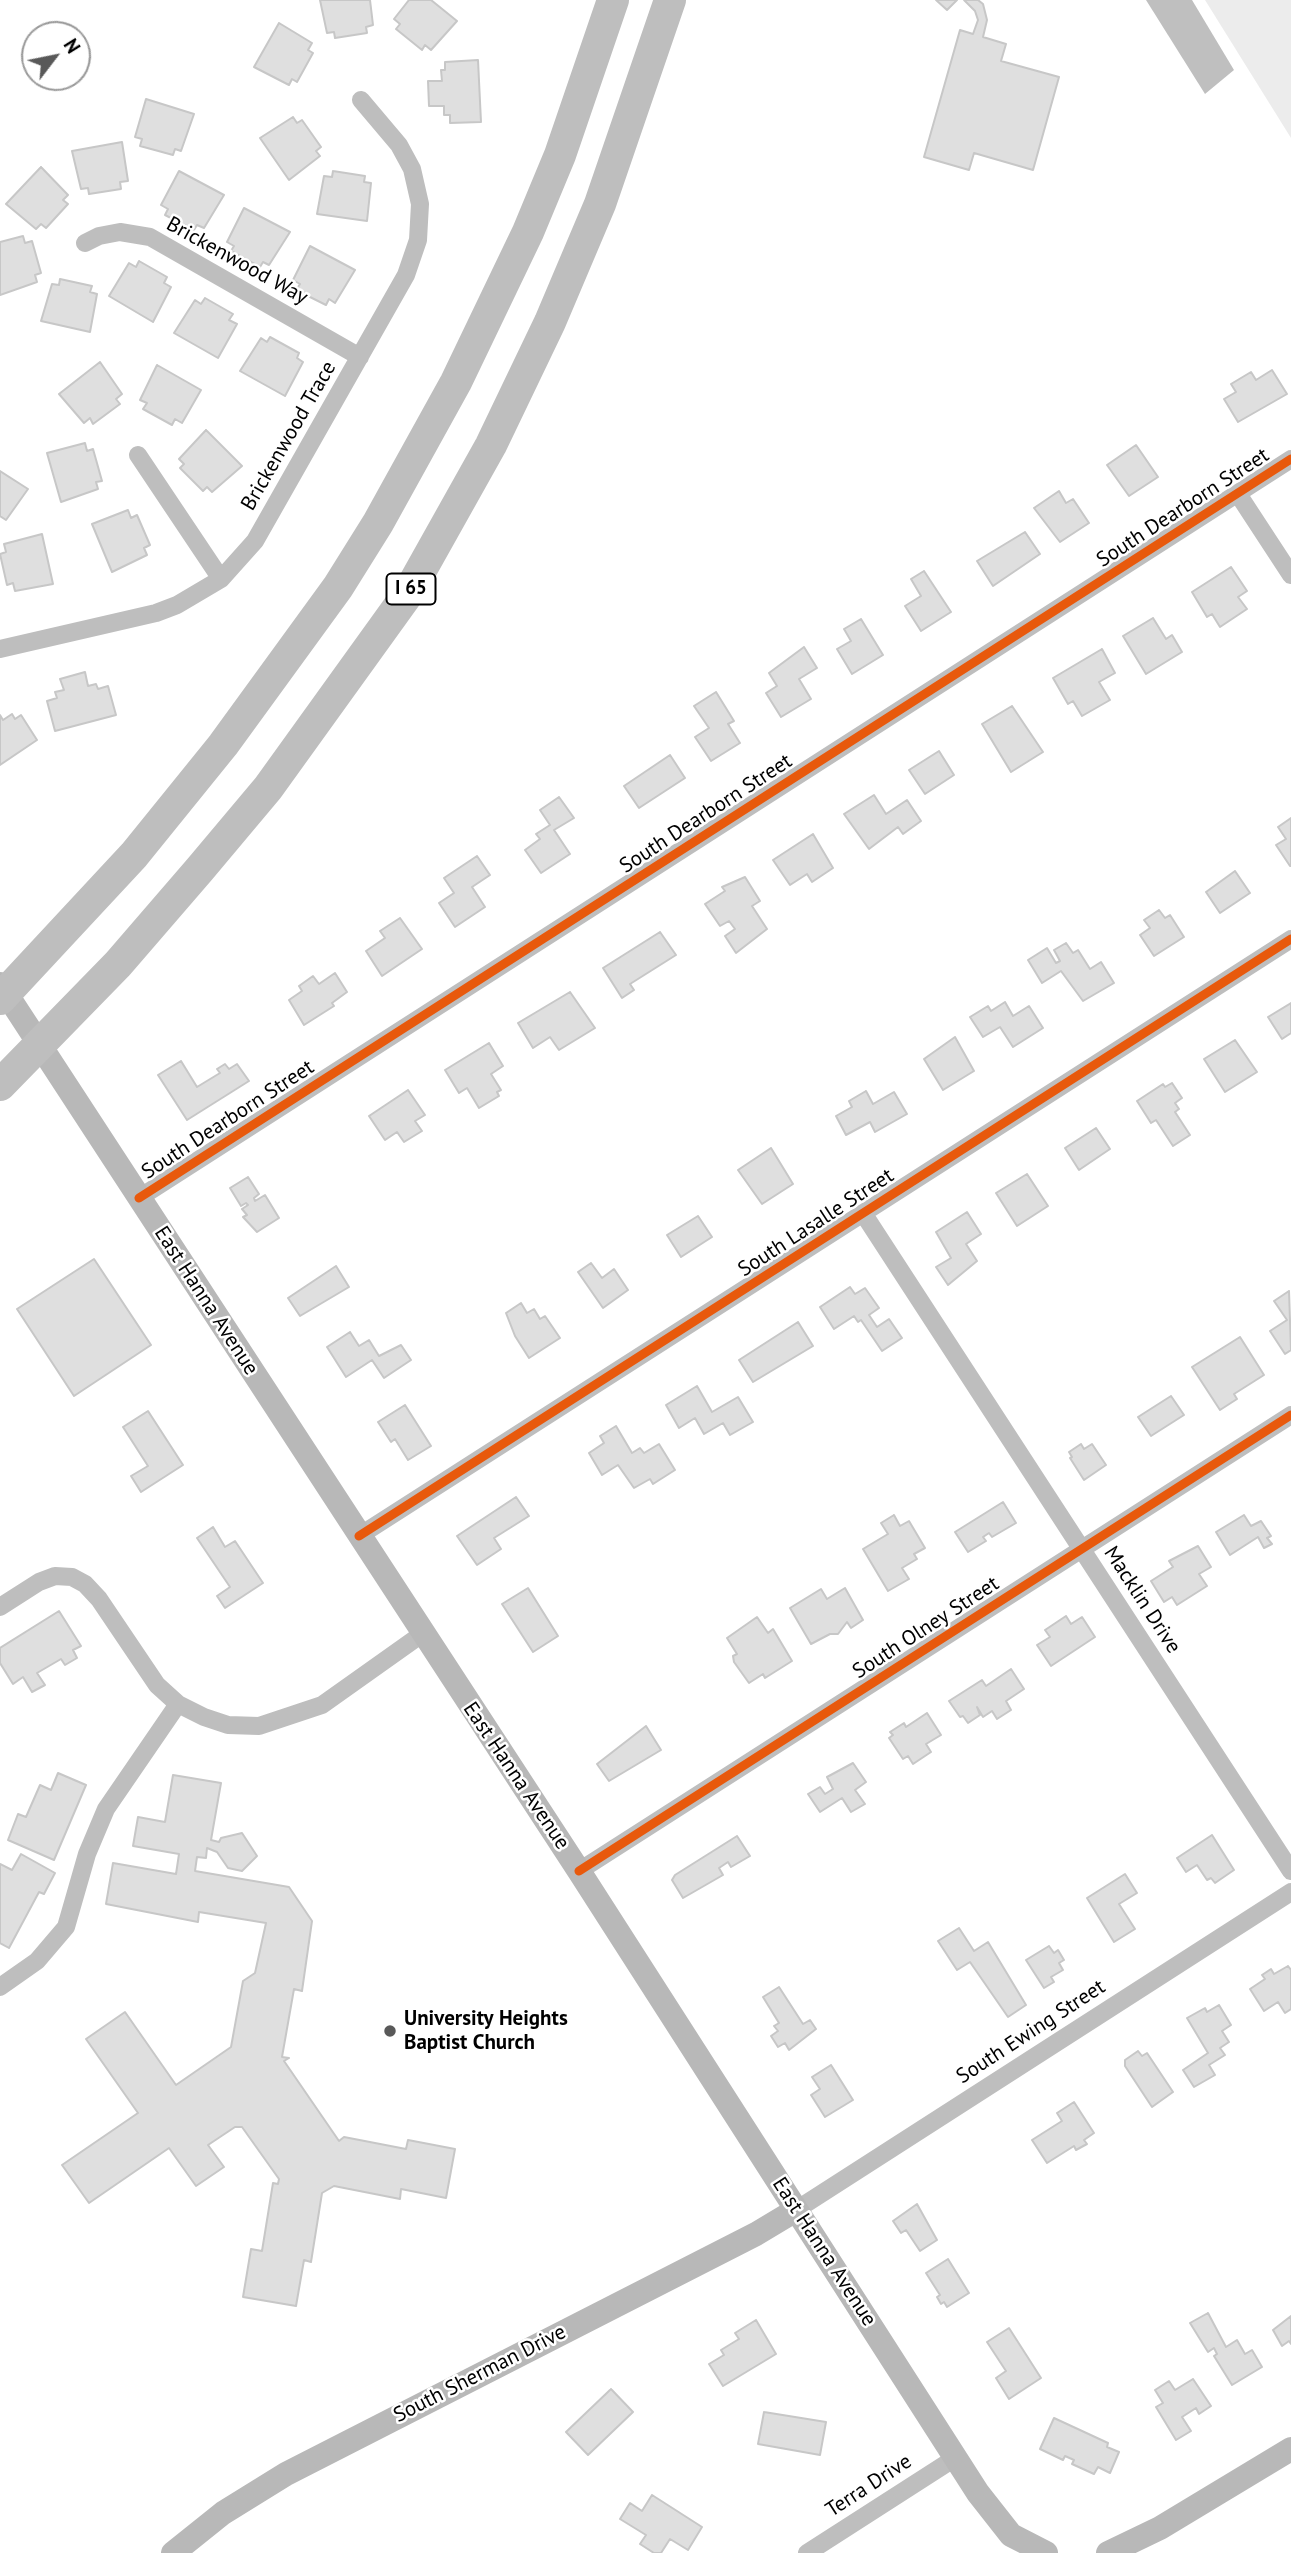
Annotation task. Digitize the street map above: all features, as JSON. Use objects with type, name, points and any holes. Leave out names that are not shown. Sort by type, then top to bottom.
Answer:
[{"type":"highway","points":[[0,999],[126,864],[223,745],[338,587],[456,382],[528,232],[560,155],[613,0]]},
{"type":"highway","name":"I 65","points":[[7,1079],[118,964],[234,829],[324,713],[407,594],[491,445],[550,322],[625,137],[670,0]]},
{"type":"main road","name":"East Hanna Avenue","points":[[0,984],[579,1871],[955,2458],[1011,2535],[1046,2553]]},
{"type":"main road","name":"South Sherman Drive","points":[[173,2553],[223,2513],[286,2474],[756,2234],[796,2210]]},
{"type":"main road","points":[[1108,2553],[1160,2529],[1291,2449]]},
{"type":"street","name":"Brickenwood Trace","points":[[2,645],[156,613],[184,602],[221,579],[255,541],[406,275],[413,258],[420,222],[412,169],[399,145],[361,100]]},
{"type":"street","name":"Brickenwood Way","points":[[85,243],[99,236],[120,232],[150,237],[360,357]]},
{"type":"street","points":[[138,455],[221,579]]},
{"type":"street","name":"South Dearborn Street","points":[[139,1198],[1291,459]]},
{"type":"street","points":[[1238,494],[1291,575]]},
{"type":"street","name":"South Lasalle Street","points":[[359,1536],[1291,939]]},
{"type":"street","name":"Macklin Drive","points":[[863,1213],[1291,1871]]},
{"type":"street","name":"South Olney Street","points":[[579,1871],[1291,1415]]},
{"type":"street","points":[[0,1607],[55,1576],[72,1577],[85,1584],[99,1599],[157,1685],[178,1704],[228,1725],[259,1726],[286,1720],[322,1705],[422,1634]]},
{"type":"street","points":[[0,1987],[37,1961],[66,1927],[75,1904],[87,1854],[106,1809],[178,1704]]},
{"type":"street","name":"South Ewing Street","points":[[796,2210],[1291,1892]]},
{"type":"street","name":"Terra Drive","points":[[807,2553],[955,2458]]},
{"type":"shaded area","points":[[1146,0],[1192,0],[1234,70],[1205,94]]},
{"type":"shaded area","points":[[1205,0],[1291,0],[1291,138]]},
{"type":"building","points":[[320,0],[370,0],[373,25],[366,27],[367,33],[335,38],[334,32],[327,33]]},
{"type":"building","points":[[409,0],[431,0],[457,21],[431,50],[425,45],[422,50],[396,29],[400,24],[394,19]]},
{"type":"building","points":[[936,0],[957,0],[947,10]]},
{"type":"building","points":[[964,0],[978,0],[983,4],[987,20],[983,37],[1006,44],[1001,61],[1059,77],[1033,170],[974,153],[969,170],[924,157],[960,30],[973,34],[978,20],[975,11]]},
{"type":"building","points":[[279,23],[312,43],[308,50],[313,53],[297,82],[292,79],[289,85],[254,67]]},
{"type":"building","points":[[478,60],[481,122],[450,123],[450,115],[444,115],[444,106],[429,106],[428,81],[442,81],[441,70],[445,70],[445,62]]},
{"type":"building","points":[[146,99],[194,114],[181,151],[175,149],[173,155],[140,146],[142,139],[135,137]]},
{"type":"building","points":[[293,117],[297,123],[302,120],[321,147],[316,151],[320,156],[289,180],[260,138]]},
{"type":"building","points":[[122,142],[128,181],[120,182],[121,189],[89,194],[88,188],[81,189],[72,151]]},
{"type":"building","points":[[41,167],[68,195],[63,200],[68,204],[46,228],[41,224],[36,229],[6,204]]},
{"type":"building","points":[[179,171],[224,195],[204,228],[197,225],[194,230],[165,215],[168,209],[161,205]]},
{"type":"building","points":[[333,171],[365,176],[364,182],[371,183],[367,221],[317,214],[324,176],[332,177]]},
{"type":"building","points":[[244,208],[290,232],[269,265],[263,262],[260,267],[231,251],[234,246],[227,242]]},
{"type":"building","points":[[23,236],[25,243],[32,241],[41,273],[35,275],[37,282],[0,295],[0,242]]},
{"type":"building","points":[[310,246],[355,270],[335,303],[329,299],[326,305],[296,290],[300,284],[293,280]]},
{"type":"building","points":[[139,261],[167,277],[164,283],[171,287],[153,322],[109,296],[129,263],[136,267]]},
{"type":"building","points":[[60,279],[92,286],[90,292],[97,294],[90,332],[41,321],[52,284],[59,285]]},
{"type":"building","points":[[205,298],[233,314],[229,320],[237,324],[218,358],[174,333],[195,300],[201,304]]},
{"type":"building","points":[[270,337],[299,353],[297,358],[303,362],[285,396],[240,371],[261,338],[267,342]]},
{"type":"building","points":[[100,362],[122,394],[116,399],[120,404],[93,424],[90,418],[84,423],[59,394]]},
{"type":"building","points":[[157,365],[201,390],[182,423],[175,419],[172,425],[143,409],[147,403],[140,400]]},
{"type":"building","points":[[1272,370],[1287,394],[1238,422],[1224,399],[1236,392],[1231,384],[1251,372],[1256,380]]},
{"type":"building","points":[[206,430],[242,466],[212,492],[207,487],[203,491],[180,468],[184,464],[179,459]]},
{"type":"building","points":[[85,443],[87,451],[93,449],[102,481],[96,482],[98,489],[61,502],[47,453]]},
{"type":"building","points":[[1136,445],[1158,477],[1129,496],[1107,465]]},
{"type":"building","points":[[0,471],[28,489],[6,520],[0,516]]},
{"type":"building","points":[[1059,491],[1066,503],[1073,499],[1089,523],[1060,542],[1034,508]]},
{"type":"building","points":[[128,510],[131,518],[137,515],[150,545],[144,548],[147,555],[112,572],[92,524]]},
{"type":"building","points":[[1025,532],[1040,554],[993,586],[977,561]]},
{"type":"building","points":[[42,534],[53,584],[15,591],[13,583],[7,585],[0,554],[6,552],[4,544]]},
{"type":"building","points":[[1231,567],[1247,591],[1238,597],[1247,609],[1220,627],[1212,614],[1207,617],[1192,592]]},
{"type":"building","points":[[924,571],[951,612],[921,631],[905,606],[921,596],[911,579]]},
{"type":"building","points":[[1153,618],[1166,639],[1172,635],[1182,652],[1146,674],[1123,636]]},
{"type":"building","points":[[861,619],[883,655],[852,674],[837,649],[851,641],[844,629]]},
{"type":"building","points":[[804,647],[817,668],[799,679],[811,699],[781,717],[766,693],[777,686],[769,673]]},
{"type":"building","points":[[1102,649],[1115,673],[1099,682],[1110,700],[1082,716],[1073,701],[1068,704],[1053,678]]},
{"type":"building","points":[[85,672],[88,686],[96,684],[98,689],[108,686],[116,715],[55,731],[47,701],[57,698],[55,692],[64,690],[60,679]]},
{"type":"building","points":[[716,692],[734,721],[728,724],[740,743],[711,761],[695,737],[709,728],[694,706]]},
{"type":"building","points":[[1012,706],[1043,752],[1011,772],[982,724]]},
{"type":"building","points":[[12,714],[15,719],[21,715],[37,740],[0,765],[0,715],[3,720]]},
{"type":"building","points":[[939,751],[954,775],[925,794],[909,770]]},
{"type":"building","points":[[670,755],[685,778],[639,808],[624,786]]},
{"type":"building","points":[[874,795],[886,814],[907,800],[921,821],[903,834],[898,827],[869,849],[844,814]]},
{"type":"building","points":[[559,797],[574,818],[554,830],[570,854],[541,873],[525,850],[540,839],[536,834],[550,825],[540,810]]},
{"type":"building","points":[[1291,818],[1290,866],[1276,845],[1286,839],[1278,827]]},
{"type":"building","points":[[813,834],[833,868],[812,882],[807,874],[790,885],[773,860]]},
{"type":"building","points":[[477,856],[490,875],[472,887],[485,907],[455,927],[439,903],[454,893],[444,878]]},
{"type":"building","points":[[1235,871],[1250,893],[1220,913],[1206,892]]},
{"type":"building","points":[[745,877],[760,901],[752,906],[767,929],[736,953],[725,936],[735,929],[729,921],[720,926],[705,904],[725,891],[722,887]]},
{"type":"building","points":[[1159,910],[1165,918],[1170,915],[1184,937],[1154,956],[1140,935],[1150,928],[1144,920]]},
{"type":"building","points":[[400,918],[422,949],[382,976],[366,951],[385,938],[380,931]]},
{"type":"building","points":[[660,932],[676,955],[630,984],[634,990],[622,998],[603,968]]},
{"type":"building","points":[[1066,943],[1073,953],[1078,950],[1090,969],[1101,962],[1114,983],[1083,1001],[1061,971],[1042,983],[1028,960],[1047,948],[1056,963],[1060,961],[1054,950]]},
{"type":"building","points":[[335,973],[347,992],[332,1003],[334,1006],[304,1025],[289,1000],[302,991],[299,986],[313,976],[319,984]]},
{"type":"building","points":[[570,992],[595,1028],[559,1050],[550,1037],[533,1048],[518,1023]]},
{"type":"building","points":[[1005,1002],[1013,1016],[1029,1006],[1043,1028],[1013,1047],[1000,1027],[983,1037],[970,1017],[988,1006],[991,1011]]},
{"type":"building","points":[[1291,1003],[1291,1033],[1282,1039],[1268,1017]]},
{"type":"building","points":[[955,1037],[974,1071],[943,1090],[924,1059]]},
{"type":"building","points":[[1235,1040],[1257,1072],[1225,1092],[1204,1059]]},
{"type":"building","points":[[489,1043],[503,1066],[491,1074],[501,1090],[497,1092],[499,1096],[479,1108],[467,1088],[459,1093],[445,1070]]},
{"type":"building","points":[[181,1061],[197,1087],[220,1073],[217,1069],[225,1064],[229,1069],[237,1064],[249,1081],[187,1120],[158,1075]]},
{"type":"building","points":[[1172,1083],[1182,1098],[1175,1103],[1179,1109],[1175,1112],[1190,1135],[1173,1146],[1156,1120],[1151,1123],[1137,1101],[1163,1084],[1165,1087]]},
{"type":"building","points":[[408,1090],[425,1115],[415,1121],[422,1131],[404,1142],[397,1132],[385,1140],[369,1116]]},
{"type":"building","points":[[866,1091],[873,1104],[894,1092],[907,1114],[875,1132],[870,1122],[846,1135],[836,1116],[852,1107],[849,1101]]},
{"type":"building","points":[[1096,1128],[1110,1149],[1079,1170],[1065,1148]]},
{"type":"building","points":[[771,1148],[793,1184],[762,1204],[738,1170]]},
{"type":"building","points":[[1027,1174],[1048,1206],[1017,1226],[996,1193]]},
{"type":"building","points":[[248,1177],[259,1194],[254,1198],[255,1201],[265,1195],[279,1218],[257,1232],[243,1217],[247,1215],[242,1209],[248,1205],[246,1203],[241,1206],[230,1188]]},
{"type":"building","points":[[967,1212],[981,1234],[966,1244],[977,1261],[948,1285],[936,1267],[951,1258],[936,1232]]},
{"type":"building","points":[[698,1216],[712,1237],[681,1257],[667,1235]]},
{"type":"building","points":[[94,1259],[151,1345],[74,1396],[17,1309]]},
{"type":"building","points":[[591,1263],[602,1278],[614,1269],[628,1290],[603,1308],[578,1272]]},
{"type":"building","points":[[336,1266],[349,1287],[300,1316],[288,1298]]},
{"type":"building","points":[[850,1287],[855,1294],[865,1288],[879,1308],[869,1315],[877,1327],[889,1319],[902,1338],[882,1351],[861,1320],[858,1322],[854,1316],[834,1329],[820,1307]]},
{"type":"building","points":[[1289,1291],[1291,1350],[1285,1354],[1270,1331],[1287,1320],[1274,1301]]},
{"type":"building","points":[[521,1303],[527,1313],[534,1309],[540,1319],[545,1316],[560,1338],[529,1358],[515,1336],[506,1313]]},
{"type":"building","points":[[798,1322],[813,1346],[753,1382],[739,1360]]},
{"type":"building","points":[[350,1332],[359,1346],[369,1340],[379,1356],[401,1345],[411,1360],[384,1378],[372,1360],[346,1377],[327,1347]]},
{"type":"building","points":[[1240,1337],[1264,1375],[1234,1394],[1237,1399],[1220,1410],[1192,1367]]},
{"type":"building","points":[[697,1386],[712,1412],[738,1397],[753,1422],[730,1435],[723,1423],[704,1434],[695,1418],[679,1428],[666,1405]]},
{"type":"building","points":[[1171,1396],[1184,1415],[1151,1436],[1138,1417]]},
{"type":"building","points":[[405,1405],[431,1446],[408,1460],[395,1439],[391,1442],[378,1422]]},
{"type":"building","points":[[148,1411],[183,1465],[141,1492],[131,1476],[148,1466],[123,1427]]},
{"type":"building","points":[[616,1426],[632,1453],[640,1448],[644,1453],[659,1444],[675,1470],[653,1484],[650,1479],[634,1488],[618,1465],[602,1475],[589,1453],[604,1443],[600,1436]]},
{"type":"building","points":[[1081,1444],[1084,1449],[1092,1444],[1106,1465],[1084,1480],[1069,1452]]},
{"type":"building","points":[[516,1497],[529,1516],[494,1538],[501,1549],[477,1565],[457,1536]]},
{"type":"building","points":[[1003,1502],[1016,1523],[992,1537],[989,1533],[983,1537],[986,1541],[968,1552],[955,1532]]},
{"type":"building","points":[[894,1515],[900,1526],[909,1521],[925,1548],[914,1554],[917,1559],[902,1568],[909,1579],[888,1591],[863,1549],[888,1534],[881,1523]]},
{"type":"building","points":[[1244,1515],[1251,1526],[1261,1521],[1271,1536],[1267,1538],[1272,1544],[1264,1548],[1258,1537],[1230,1555],[1216,1532]]},
{"type":"building","points":[[213,1527],[225,1547],[235,1541],[263,1583],[225,1608],[217,1596],[230,1587],[197,1538]]},
{"type":"building","points":[[1198,1546],[1211,1567],[1199,1574],[1207,1586],[1177,1605],[1172,1597],[1164,1602],[1151,1581],[1173,1567],[1169,1561]]},
{"type":"building","points":[[528,1588],[558,1636],[533,1652],[502,1604]]},
{"type":"building","points":[[845,1588],[863,1620],[851,1628],[847,1622],[838,1634],[830,1634],[811,1644],[790,1608],[821,1589],[827,1599]]},
{"type":"building","points":[[59,1611],[81,1646],[73,1650],[77,1658],[65,1665],[61,1659],[37,1673],[45,1685],[32,1692],[23,1677],[13,1684],[0,1663],[0,1648]]},
{"type":"building","points":[[1066,1616],[1071,1624],[1082,1617],[1095,1637],[1051,1666],[1037,1645],[1050,1637],[1045,1630]]},
{"type":"building","points":[[757,1617],[768,1633],[773,1629],[792,1661],[765,1678],[763,1674],[749,1683],[734,1662],[733,1656],[737,1654],[727,1638]]},
{"type":"building","points":[[1011,1669],[1024,1689],[1006,1701],[1011,1710],[997,1719],[992,1711],[983,1717],[977,1707],[980,1715],[968,1723],[963,1716],[960,1717],[949,1701],[982,1680],[986,1686]]},
{"type":"building","points":[[927,1713],[941,1735],[926,1744],[931,1752],[913,1764],[908,1756],[903,1759],[889,1738],[893,1735],[890,1732],[904,1723],[906,1727]]},
{"type":"building","points":[[646,1726],[661,1750],[609,1781],[597,1764]]},
{"type":"building","points":[[853,1763],[866,1782],[855,1790],[865,1804],[851,1812],[842,1798],[820,1812],[808,1794],[820,1787],[825,1794],[833,1789],[827,1777]]},
{"type":"building","points":[[58,1773],[86,1785],[54,1860],[8,1840],[18,1814],[26,1817],[40,1785],[51,1790]]},
{"type":"building","points":[[173,1775],[221,1783],[211,1840],[219,1842],[221,1838],[242,1833],[257,1856],[242,1871],[228,1868],[217,1852],[207,1848],[206,1858],[197,1857],[195,1871],[289,1887],[312,1921],[302,1991],[294,1989],[282,2057],[289,2058],[284,2061],[339,2141],[344,2137],[406,2149],[408,2140],[455,2149],[446,2198],[401,2189],[400,2199],[334,2186],[322,2193],[311,2262],[304,2260],[296,2306],[243,2297],[251,2249],[262,2251],[273,2183],[278,2184],[279,2179],[242,2127],[235,2127],[208,2145],[224,2167],[196,2186],[169,2148],[89,2203],[62,2165],[138,2113],[86,2039],[125,2012],[176,2085],[231,2047],[243,1981],[255,1973],[266,1923],[199,1912],[198,1922],[106,1904],[113,1863],[176,1874],[179,1854],[133,1846],[138,1817],[165,1822]]},
{"type":"building","points":[[1212,1835],[1234,1870],[1215,1883],[1211,1878],[1207,1880],[1197,1865],[1186,1872],[1177,1858]]},
{"type":"building","points":[[737,1836],[750,1856],[731,1867],[728,1862],[719,1868],[723,1875],[683,1898],[672,1880],[675,1875]]},
{"type":"building","points":[[21,1854],[55,1873],[44,1894],[39,1892],[9,1948],[0,1943],[0,1864],[12,1870]]},
{"type":"building","points":[[1125,1874],[1137,1893],[1119,1904],[1135,1929],[1114,1942],[1087,1898]]},
{"type":"building","points":[[959,1928],[974,1951],[988,1942],[1026,2005],[1008,2017],[970,1962],[957,1970],[938,1941]]},
{"type":"building","points":[[1049,1946],[1054,1953],[1058,1950],[1064,1960],[1059,1963],[1063,1970],[1051,1977],[1054,1982],[1044,1988],[1026,1960]]},
{"type":"building","points":[[1288,1966],[1291,1970],[1291,2009],[1285,2013],[1278,2002],[1264,2011],[1250,1989],[1265,1979],[1262,1975],[1271,1969],[1274,1974]]},
{"type":"building","points":[[779,1987],[803,2024],[810,2020],[816,2029],[789,2050],[785,2043],[778,2047],[771,2036],[778,2031],[774,2026],[779,2023],[763,1997]]},
{"type":"building","points":[[1219,2005],[1231,2025],[1222,2031],[1229,2042],[1220,2048],[1225,2055],[1209,2065],[1215,2075],[1194,2087],[1183,2070],[1208,2053],[1187,2018],[1205,2008],[1207,2012]]},
{"type":"building","points":[[1138,2051],[1142,2056],[1147,2053],[1173,2092],[1152,2107],[1125,2066],[1125,2060]]},
{"type":"building","points":[[831,2065],[853,2100],[825,2117],[811,2095],[820,2089],[812,2077]]},
{"type":"building","points":[[1074,2102],[1094,2133],[1084,2140],[1087,2144],[1076,2150],[1074,2146],[1047,2163],[1032,2140],[1062,2121],[1057,2113]]},
{"type":"building","points":[[917,2204],[937,2240],[920,2251],[906,2230],[901,2233],[893,2221]]},
{"type":"building","points":[[948,2259],[969,2293],[947,2307],[944,2302],[941,2304],[937,2297],[940,2295],[926,2273]]},
{"type":"building","points":[[1208,2313],[1226,2347],[1237,2340],[1245,2354],[1252,2350],[1262,2367],[1232,2385],[1214,2356],[1217,2354],[1214,2348],[1208,2352],[1190,2323]]},
{"type":"building","points":[[1291,2316],[1291,2344],[1289,2341],[1282,2346],[1273,2330]]},
{"type":"building","points":[[756,2320],[776,2354],[723,2386],[709,2364],[724,2355],[721,2350],[739,2339],[735,2333]]},
{"type":"building","points":[[1009,2328],[1041,2378],[1009,2399],[996,2378],[1006,2371],[987,2342]]},
{"type":"building","points":[[1193,2379],[1211,2406],[1199,2414],[1196,2408],[1182,2417],[1191,2431],[1176,2440],[1156,2407],[1163,2403],[1155,2390],[1169,2381],[1175,2390]]},
{"type":"building","points":[[611,2389],[633,2412],[588,2455],[566,2432]]},
{"type":"building","points":[[764,2412],[826,2422],[820,2455],[758,2444]]},
{"type":"building","points":[[1054,2418],[1108,2443],[1107,2447],[1119,2452],[1110,2473],[1098,2467],[1094,2474],[1072,2464],[1074,2460],[1065,2456],[1063,2460],[1040,2449]]},
{"type":"building","points":[[652,2495],[702,2527],[688,2550],[670,2539],[661,2553],[654,2553],[640,2544],[646,2535],[620,2519],[630,2503],[642,2511]]},
{"type":"cycle path","points":[[139,1198],[1291,459]]},
{"type":"cycle path","points":[[359,1536],[1291,939]]},
{"type":"cycle path","points":[[579,1871],[1291,1415]]},
{"type":"place","name":"University Heights Baptist Church","points":[[390,2031]]}]
